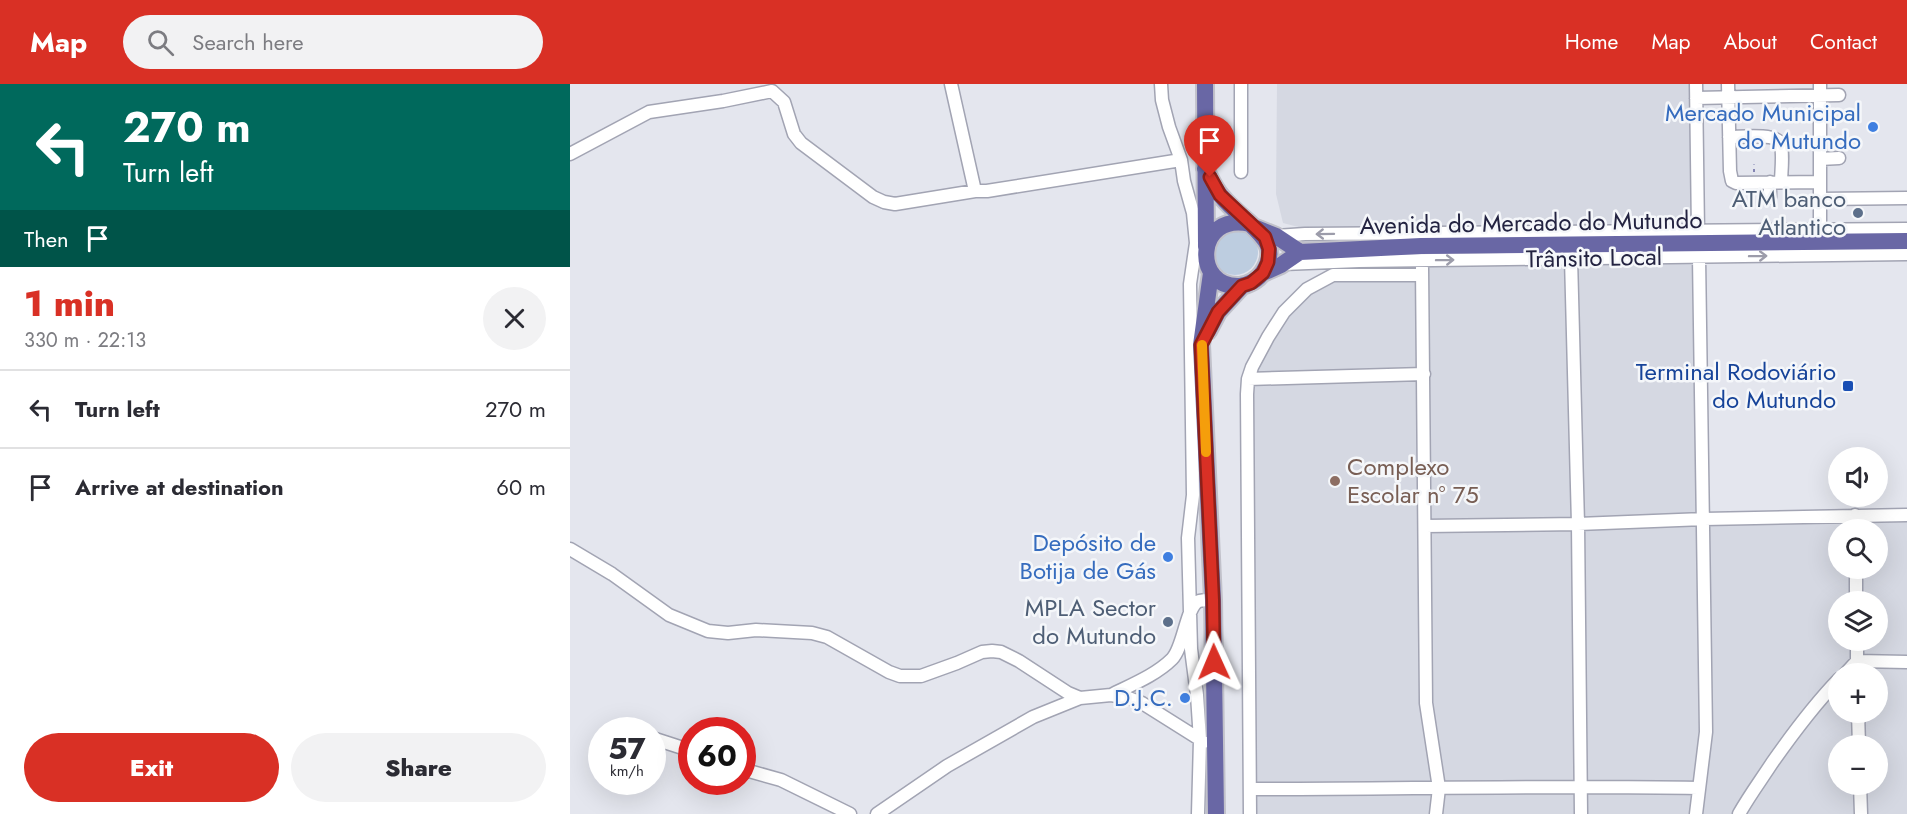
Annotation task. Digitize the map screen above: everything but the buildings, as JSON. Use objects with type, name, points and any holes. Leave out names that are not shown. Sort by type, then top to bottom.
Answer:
[{"type":"main road","points":[[1205,84],[1205,169],[1206,262],[1211,273],[1220,281],[1242,286],[1251,283],[1263,273],[1268,262],[1269,249],[1265,237],[1220,195],[1205,169]]},
{"type":"main road","points":[[1206,251],[1208,241],[1221,226],[1240,222],[1276,236],[1300,252]]},
{"type":"main road","name":"Avenida do Mercado do Mutundo","points":[[1263,273],[1300,252],[1421,246],[1907,241]]},
{"type":"main road","points":[[1211,273],[1201,345],[1213,600],[1208,743],[1216,814]]},
{"type":"main road","points":[[1201,345],[1218,312],[1242,286]]},
{"type":"street","points":[[951,84],[975,191]]},
{"type":"street","points":[[1161,84],[1162,100],[1181,160],[1193,213],[1196,243],[1190,284],[1193,495],[1188,538],[1191,650],[1208,743],[1198,814]]},
{"type":"street","points":[[1241,84],[1241,172]]},
{"type":"street","points":[[1696,84],[1698,231]]},
{"type":"street","points":[[1728,84],[1730,177],[1732,181],[1736,183],[1820,182]]},
{"type":"street","points":[[1696,98],[1820,90],[1839,95]]},
{"type":"street","points":[[1820,90],[1820,230]]},
{"type":"street","points":[[570,154],[649,112],[772,91],[784,102],[794,134],[801,143],[873,197],[895,204],[1181,160]]},
{"type":"street","points":[[1729,137],[1772,137],[1779,141],[1782,148],[1776,182],[1770,197]]},
{"type":"street","points":[[1820,159],[1839,158]]},
{"type":"street","points":[[1821,199],[1907,198]]},
{"type":"street","points":[[1276,236],[1907,229]]},
{"type":"street","name":"Trânsito Local","points":[[1281,264],[1907,254]]},
{"type":"street","points":[[1696,814],[1706,732],[1699,257]]},
{"type":"street","points":[[1571,258],[1578,524],[1581,814]]},
{"type":"street","points":[[1422,260],[1426,704],[1439,788],[1436,814]]},
{"type":"street","points":[[1250,814],[1248,379],[1252,367],[1284,312],[1307,289],[1333,275],[1422,276]]},
{"type":"street","points":[[1248,379],[1424,374]]},
{"type":"street","points":[[1425,526],[1907,515]]},
{"type":"street","points":[[570,549],[612,574],[669,615],[708,631],[728,633],[756,630],[812,633],[827,637],[900,676],[921,676],[982,652],[1001,652],[1080,698]]},
{"type":"street","points":[[1112,695],[1172,660],[1178,650],[1193,606],[1200,601],[1213,600]]},
{"type":"street","points":[[1888,664],[1907,662]]},
{"type":"street","points":[[1739,814],[1798,726],[1828,691]]},
{"type":"street","points":[[878,814],[947,766],[1033,717],[1080,698],[1112,695],[1129,698],[1208,743]]},
{"type":"street","points":[[756,773],[781,780],[850,814]]},
{"type":"street","points":[[1250,789],[1581,785],[1698,788]]},
{"type":"street","points":[[1860,795],[1861,814]]},
{"type":"shaded area","points":[[1277,84],[1696,84],[1698,231],[1306,229],[1283,223],[1276,194]]},
{"type":"shaded area","points":[[1235,229],[1251,236],[1258,252],[1251,268],[1235,275],[1219,268],[1212,252],[1219,236]]},
{"type":"shaded area","points":[[1699,257],[1704,519],[1907,515],[1907,814],[1250,814],[1248,379],[1284,312],[1333,275],[1422,275],[1422,260]]},
{"type":"slow traffic","points":[[1202,345],[1206,452]]},
{"type":"place","name":"Mercado Municipal do Mutundo","points":[[1873,127]]},
{"type":"place","name":"ATM banco Atlantico","points":[[1858,213]]},
{"type":"place","name":"Terminal Rodoviário do Mutundo","points":[[1848,386]]},
{"type":"place","name":"Complexo Escolar nº 75","points":[[1335,481]]},
{"type":"place","name":"Depósito de Botija de Gás","points":[[1168,557]]},
{"type":"place","name":"MPLA Sector do Mutundo","points":[[1168,622]]},
{"type":"place","name":"D.J.C.","points":[[1185,698]]},
{"type":"route","points":[[1210,177],[1220,195],[1265,237],[1269,249],[1268,262],[1263,273],[1251,283],[1242,286],[1218,312],[1201,345],[1214,662]]}]
